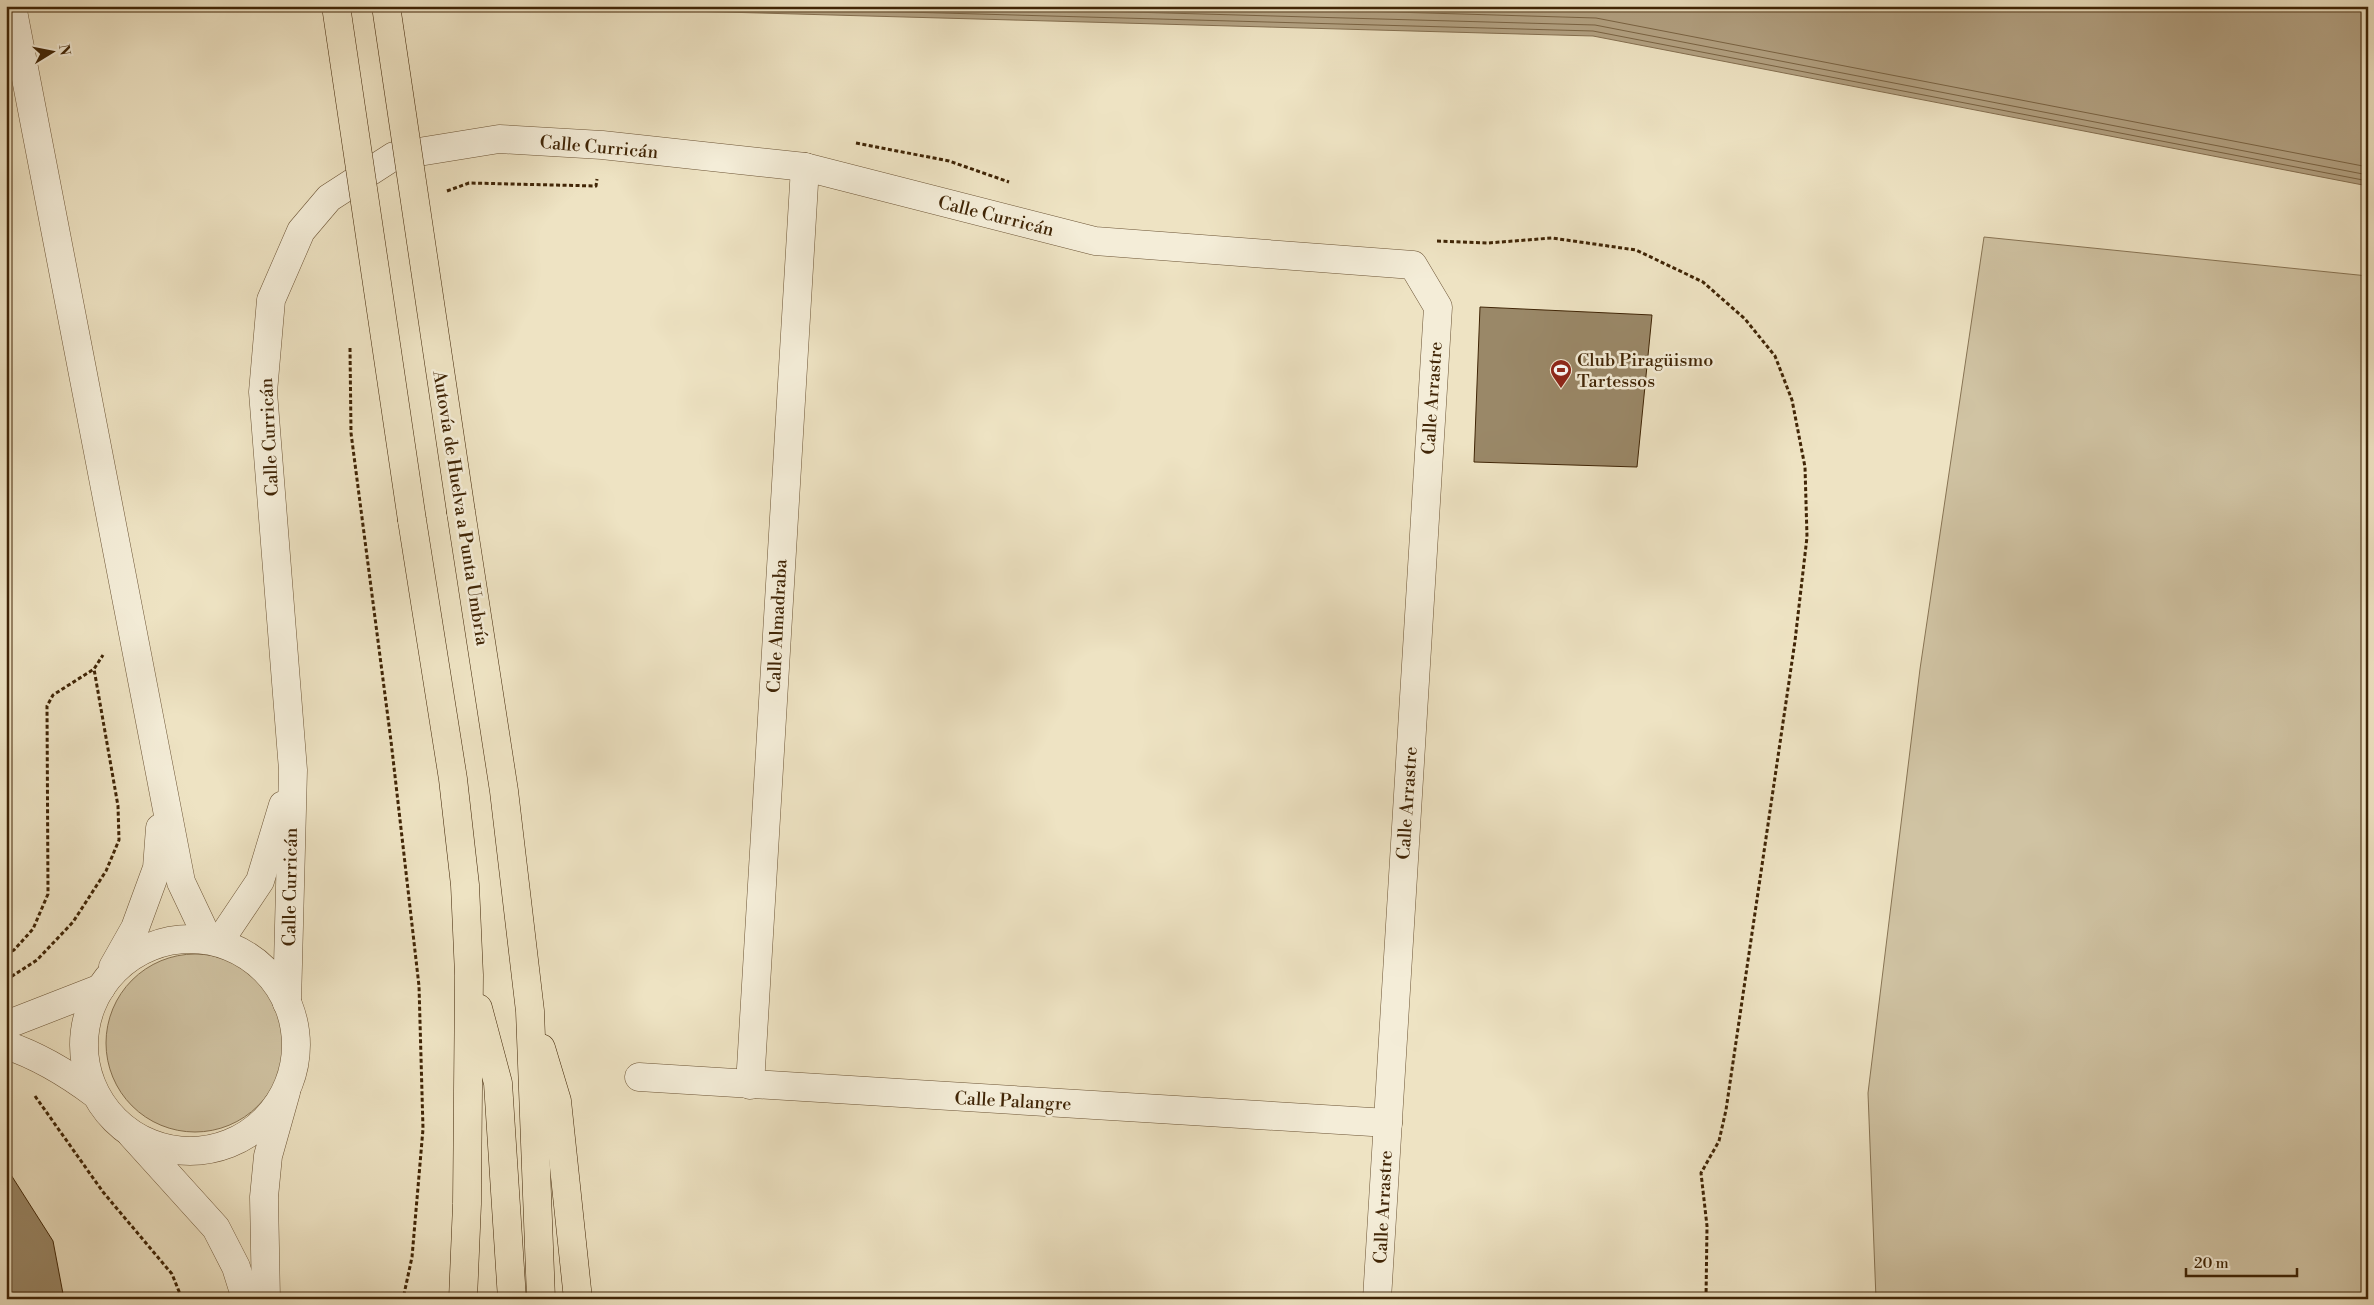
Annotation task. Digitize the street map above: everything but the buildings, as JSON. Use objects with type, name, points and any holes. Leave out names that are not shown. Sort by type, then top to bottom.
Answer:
[{"type":"highway","points":[[336,6],[412,520],[454,779],[465,886],[469,975],[467,1204],[463,1299]]},
{"type":"highway","name":"Autovía de Huelva a Punta Umbría","points":[[386,6],[504,791],[530,1011]]},
{"type":"highway","points":[[469,975],[498,1083],[512,1299]]},
{"type":"highway","points":[[530,1011],[541,1299]]},
{"type":"highway","points":[[530,1011],[557,1102],[578,1299]]},
{"type":"street","points":[[12,6],[181,882],[213,941]]},
{"type":"street","name":"Calle Curricán","points":[[288,1003],[293,770],[264,392],[271,300],[300,230],[329,198],[394,156],[499,139],[602,146],[805,167],[1095,241],[1413,265],[1438,307]]},
{"type":"street","name":"Calle Almadraba","points":[[750,1084],[805,167]]},
{"type":"street","name":"Calle Arrastre","points":[[1377,1299],[1438,307]]},
{"type":"street","name":"Calle Curricán","points":[[213,941],[260,881],[293,770]]},
{"type":"street","points":[[162,784],[157,868],[135,928],[91,1007],[84,1034],[85,1064],[95,1094],[110,1116],[131,1134],[216,1228],[236,1267],[246,1299]]},
{"type":"street","points":[[6,1025],[104,983],[128,958],[153,945],[180,938],[213,941],[248,955],[272,977],[288,1003],[296,1033],[295,1063],[267,1164],[264,1197],[266,1299]]},
{"type":"street","points":[[6,1045],[48,1063],[95,1094]]},
{"type":"street","name":"Calle Palangre","points":[[639,1077],[1388,1123]]},
{"type":"street","points":[[131,1134],[164,1149],[200,1152],[235,1142],[265,1122],[286,1092]]},
{"type":"path","points":[[6,954],[14,950],[33,929],[48,894],[47,706],[52,695],[94,670],[103,655],[102,646]]},
{"type":"path","points":[[6,980],[38,960],[73,922],[106,872],[119,840],[118,806],[94,670]]},
{"type":"path","points":[[31,1091],[103,1192],[172,1274],[182,1299]]},
{"type":"shaded area","points":[[1984,237],[2368,276],[2368,1299],[1876,1299],[1868,1093],[1920,669]]},
{"type":"shaded area","points":[[186,954],[204,954],[237,964],[258,980],[274,1001],[280,1017],[284,1043],[280,1069],[274,1085],[258,1106],[237,1122],[221,1128],[204,1132],[186,1132],[153,1122],[126,1099],[116,1085],[110,1069],[106,1052],[106,1034],[116,1001],[139,974],[153,964],[169,958]]},
{"type":"water","points":[[506,6],[2368,6],[2368,186],[1593,36]]},
{"type":"place","name":"Club Piragüismo Tartessos","points":[[1561,389]]}]
